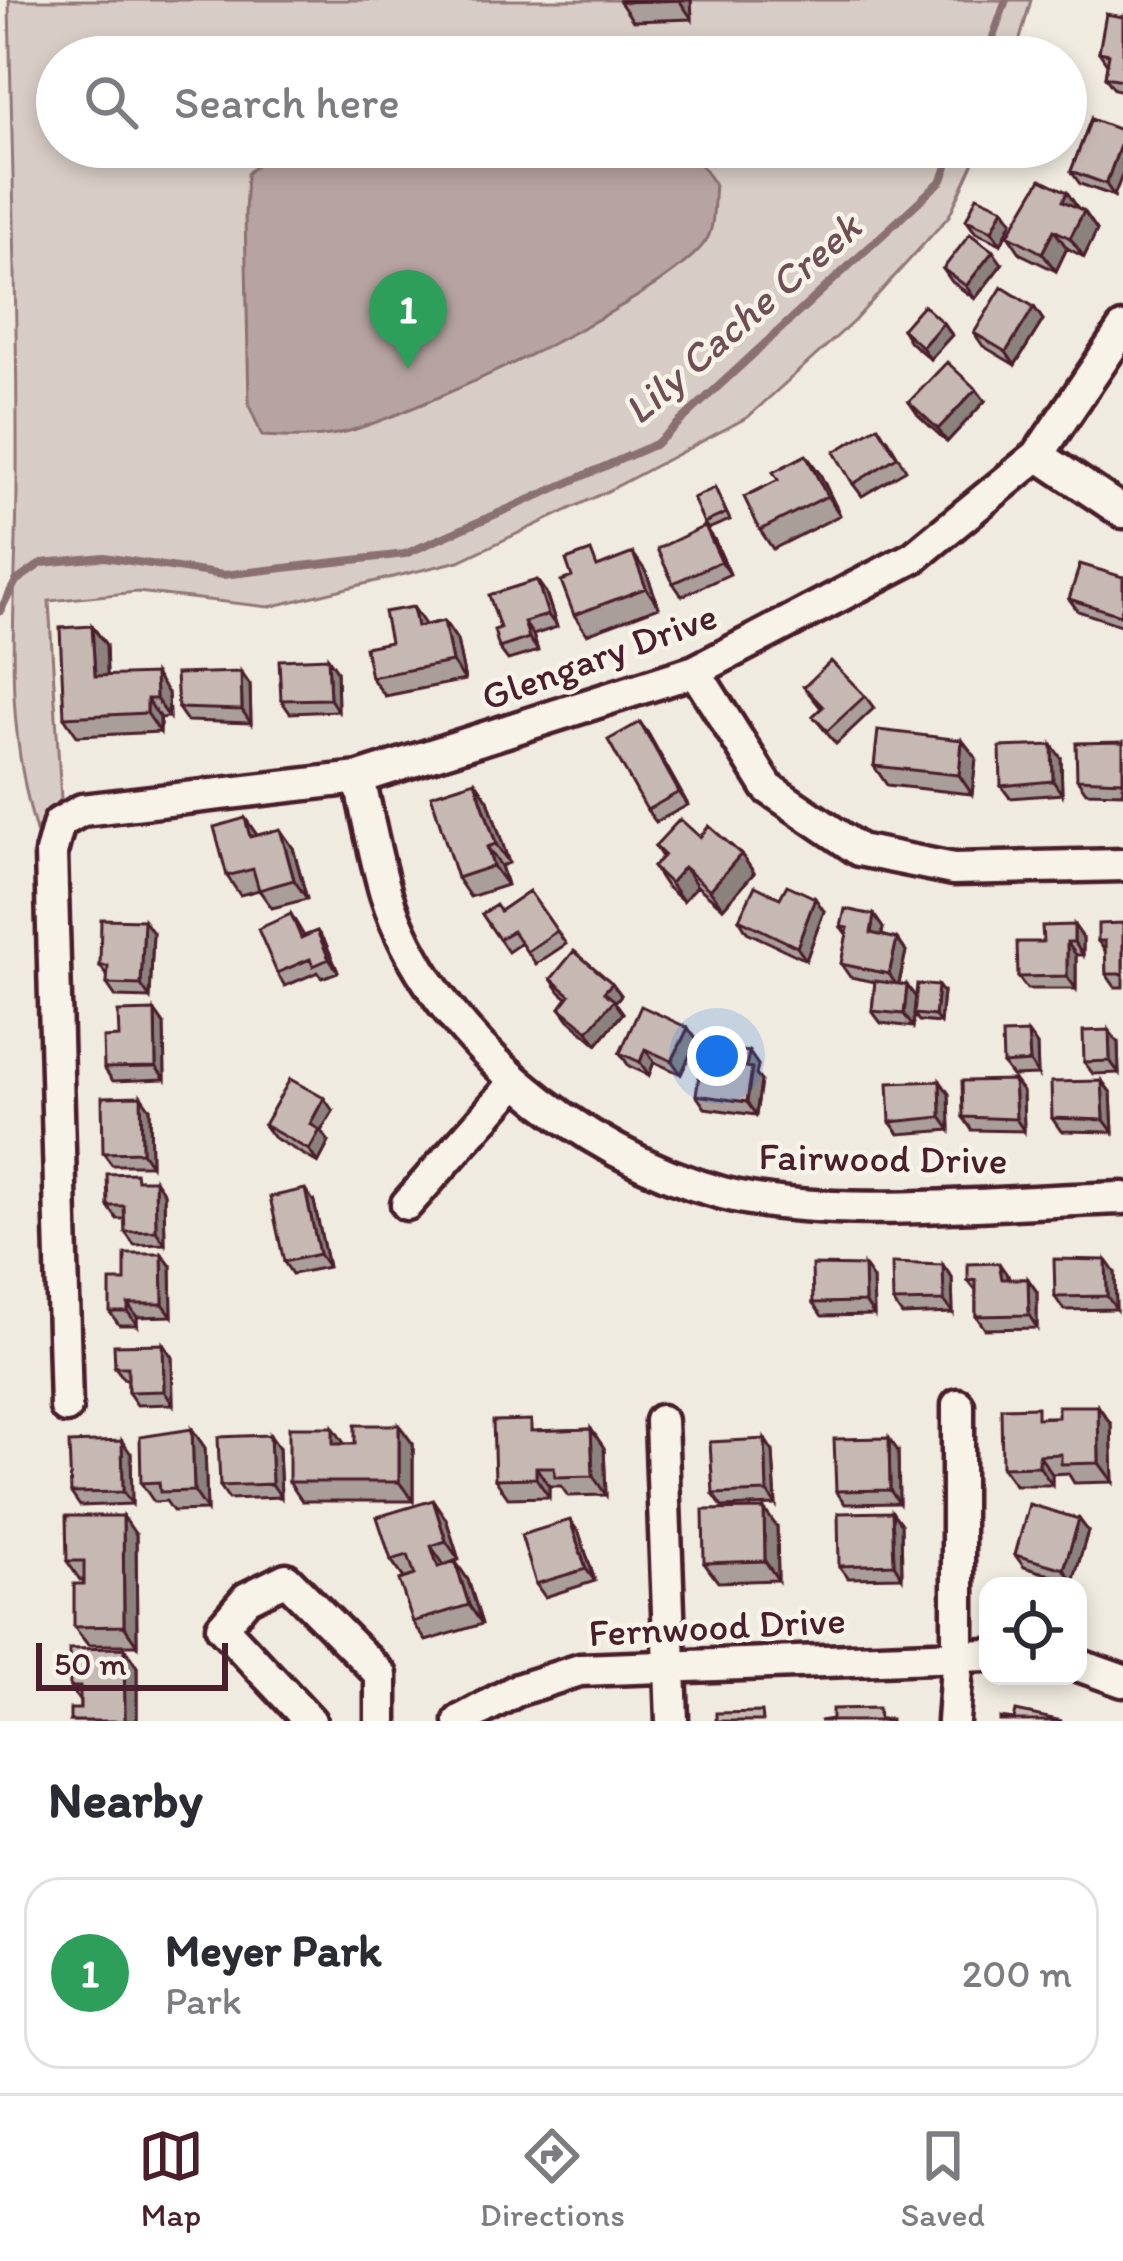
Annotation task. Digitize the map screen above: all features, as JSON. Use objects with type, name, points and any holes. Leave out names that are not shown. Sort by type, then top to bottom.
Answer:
[{"type":"street","name":"Glengary Drive","points":[[66,1407],[51,853],[59,823],[82,810],[359,778],[695,671],[914,557],[1038,455],[1123,329]]},
{"type":"street","points":[[1038,455],[1123,512]]},
{"type":"street","points":[[695,671],[768,788],[859,850],[953,869],[1123,865]]},
{"type":"street","name":"Fairwood Drive","points":[[359,778],[387,898],[432,985],[514,1084],[600,1142],[722,1192],[845,1204],[1123,1198]]},
{"type":"street","points":[[406,1204],[514,1084]]},
{"type":"street","points":[[952,1721],[973,1654],[958,1405]]},
{"type":"street","points":[[661,1420],[672,1721]]},
{"type":"street","points":[[310,1721],[222,1627],[247,1598],[286,1579],[381,1675],[381,1721]]},
{"type":"street","name":"Fernwood Drive","points":[[460,1721],[517,1690],[580,1670],[973,1654]]},
{"type":"street","points":[[1087,1669],[1123,1681]]},
{"type":"shaded area","points":[[9,0],[1031,0],[1021,36],[36,36],[36,168],[971,168],[949,216],[854,321],[748,417],[608,491],[459,561],[269,607],[137,592],[49,601],[61,799],[36,831],[14,699],[16,302]]},
{"type":"shaded area","points":[[253,168],[703,168],[715,185],[707,239],[685,263],[647,290],[543,348],[433,400],[353,430],[296,437],[262,436],[249,405],[247,174]]},
{"type":"building","points":[[1106,14],[1123,17],[1123,80],[1105,77],[1109,54],[1099,52]]},
{"type":"building","points":[[1091,119],[1123,131],[1106,184],[1071,171],[1087,168]]},
{"type":"building","points":[[1041,179],[1067,192],[1063,201],[1084,211],[1070,238],[1054,230],[1042,253],[1008,235]]},
{"type":"building","points":[[977,196],[1003,208],[992,231],[966,220]]},
{"type":"building","points":[[970,234],[993,251],[966,286],[943,269]]},
{"type":"building","points":[[1002,287],[1034,307],[1006,352],[974,333]]},
{"type":"building","points":[[923,305],[943,323],[922,347],[902,329]]},
{"type":"building","points":[[947,362],[976,389],[938,429],[909,402]]},
{"type":"building","points":[[878,426],[897,457],[853,484],[834,452]]},
{"type":"building","points":[[806,455],[827,496],[760,530],[744,497],[778,480],[773,472]]},
{"type":"building","points":[[715,488],[726,513],[704,523],[693,498]]},
{"type":"building","points":[[705,526],[721,561],[673,583],[657,549]]},
{"type":"building","points":[[591,551],[597,567],[633,553],[646,588],[574,615],[561,581],[572,577],[566,560]]},
{"type":"building","points":[[1080,564],[1123,577],[1120,615],[1069,599]]},
{"type":"building","points":[[537,580],[548,615],[524,622],[529,638],[499,648],[494,630],[500,628],[489,595]]},
{"type":"building","points":[[413,607],[417,627],[444,621],[452,662],[371,677],[365,647],[390,642],[384,612]]},
{"type":"building","points":[[92,626],[95,676],[155,674],[156,699],[147,699],[147,713],[64,717],[60,628]]},
{"type":"building","points":[[328,658],[330,699],[281,700],[279,660]]},
{"type":"building","points":[[831,661],[865,696],[827,731],[813,716],[823,707],[804,687]]},
{"type":"building","points":[[241,672],[242,710],[178,708],[176,674]]},
{"type":"building","points":[[640,722],[679,792],[647,810],[608,740]]},
{"type":"building","points":[[878,730],[962,740],[959,775],[874,766]]},
{"type":"building","points":[[1123,742],[1123,781],[1077,779],[1076,743]]},
{"type":"building","points":[[1052,745],[1053,781],[1001,786],[1000,747]]},
{"type":"building","points":[[475,781],[496,844],[487,847],[493,866],[457,878],[431,795]]},
{"type":"building","points":[[245,818],[250,837],[280,829],[294,880],[259,890],[253,869],[227,876],[214,827]]},
{"type":"building","points":[[680,819],[700,837],[709,826],[741,854],[710,890],[684,867],[670,883],[653,867],[664,855],[655,846]]},
{"type":"building","points":[[787,885],[815,898],[797,947],[739,919],[755,886],[780,898]]},
{"type":"building","points":[[529,891],[557,931],[527,952],[513,931],[499,939],[482,914],[496,905],[500,911]]},
{"type":"building","points":[[845,909],[874,915],[871,933],[897,939],[889,974],[841,964],[848,928],[841,927]]},
{"type":"building","points":[[291,914],[301,938],[317,931],[329,959],[313,966],[310,959],[277,973],[258,929]]},
{"type":"building","points":[[101,919],[144,920],[141,985],[107,984],[108,966],[100,966]]},
{"type":"building","points":[[1123,923],[1123,974],[1106,974],[1105,941],[1098,941],[1098,924]]},
{"type":"building","points":[[1074,925],[1074,942],[1067,942],[1067,976],[1018,977],[1017,942],[1043,942],[1042,926]]},
{"type":"building","points":[[574,951],[612,983],[604,992],[614,1000],[588,1031],[560,1008],[570,995],[551,979]]},
{"type":"building","points":[[875,981],[907,985],[904,1014],[872,1011]]},
{"type":"building","points":[[917,984],[938,986],[935,1016],[914,1014]]},
{"type":"building","points":[[641,1006],[688,1028],[672,1061],[645,1049],[640,1062],[620,1053]]},
{"type":"building","points":[[155,1011],[156,1067],[104,1068],[103,1038],[119,1037],[118,1012]]},
{"type":"building","points":[[1109,1030],[1110,1061],[1084,1062],[1083,1031]]},
{"type":"building","points":[[1028,1033],[1030,1062],[1003,1064],[1002,1034]]},
{"type":"building","points":[[718,1048],[749,1052],[746,1067],[752,1068],[747,1102],[696,1095],[702,1056],[716,1058]]},
{"type":"building","points":[[290,1079],[324,1098],[310,1124],[320,1130],[309,1150],[264,1125]]},
{"type":"building","points":[[1014,1080],[1016,1119],[963,1117],[962,1081]]},
{"type":"building","points":[[940,1081],[941,1117],[890,1122],[888,1083]]},
{"type":"building","points":[[1102,1081],[1104,1120],[1052,1118],[1051,1082]]},
{"type":"building","points":[[141,1096],[142,1152],[103,1153],[102,1097]]},
{"type":"building","points":[[136,1173],[137,1180],[155,1180],[156,1231],[125,1232],[124,1206],[108,1206],[107,1174]]},
{"type":"building","points":[[305,1189],[319,1254],[284,1262],[270,1197]]},
{"type":"building","points":[[125,1254],[162,1254],[163,1304],[128,1304],[128,1312],[110,1312],[110,1281],[125,1281]]},
{"type":"building","points":[[1054,1259],[1106,1260],[1107,1296],[1055,1297]]},
{"type":"building","points":[[892,1263],[943,1265],[944,1301],[893,1302]]},
{"type":"building","points":[[999,1263],[1002,1279],[1028,1279],[1029,1315],[976,1316],[976,1280],[968,1281],[968,1264]]},
{"type":"building","points":[[812,1265],[864,1266],[865,1302],[813,1303]]},
{"type":"building","points":[[163,1344],[164,1391],[128,1392],[128,1367],[115,1367],[114,1345]]},
{"type":"building","points":[[1058,1406],[1098,1406],[1099,1463],[1061,1464],[1061,1454],[1039,1455],[1039,1466],[1002,1467],[1001,1408],[1037,1407],[1037,1418],[1058,1417]]},
{"type":"building","points":[[531,1420],[531,1431],[591,1429],[593,1476],[555,1477],[554,1467],[536,1467],[536,1478],[495,1479],[493,1421]]},
{"type":"building","points":[[355,1425],[399,1425],[399,1482],[289,1482],[289,1427],[333,1427],[333,1444],[355,1444]]},
{"type":"building","points":[[192,1429],[194,1491],[160,1492],[159,1482],[141,1483],[140,1437]]},
{"type":"building","points":[[270,1435],[272,1484],[220,1486],[218,1437]]},
{"type":"building","points":[[889,1438],[890,1490],[836,1491],[834,1439]]},
{"type":"building","points":[[765,1439],[767,1492],[713,1494],[710,1442]]},
{"type":"building","points":[[122,1441],[123,1492],[71,1493],[69,1443]]},
{"type":"building","points":[[433,1500],[446,1541],[431,1546],[438,1567],[455,1561],[469,1605],[413,1622],[399,1580],[415,1575],[408,1555],[391,1560],[377,1517]]},
{"type":"building","points":[[1029,1504],[1079,1519],[1064,1569],[1015,1555]]},
{"type":"building","points":[[764,1509],[765,1561],[704,1563],[703,1510]]},
{"type":"building","points":[[892,1512],[894,1564],[839,1566],[838,1513]]},
{"type":"building","points":[[66,1516],[123,1516],[124,1626],[74,1627],[74,1584],[84,1584],[84,1561],[67,1561]]},
{"type":"building","points":[[570,1520],[586,1569],[536,1584],[521,1535]]},
{"type":"building","points":[[124,1648],[125,1721],[70,1721],[70,1709],[80,1709],[80,1687],[70,1687],[69,1649]]},
{"type":"building","points":[[878,1708],[879,1719],[891,1721],[819,1721],[832,1719],[832,1709]]},
{"type":"building","points":[[1016,1711],[1062,1721],[1000,1721],[1014,1720]]},
{"type":"building","points":[[762,1712],[763,1721],[716,1721],[716,1713]]},
{"type":"waterway","name":"Lily Cache Creek","points":[[993,36],[1006,0]]},
{"type":"waterway","name":"Lily Cache Creek","points":[[0,611],[16,581],[42,563],[104,557],[223,575],[405,554],[656,444],[942,180],[946,168]]},
{"type":"place","name":"Meyer Park","points":[[408,369]]}]
